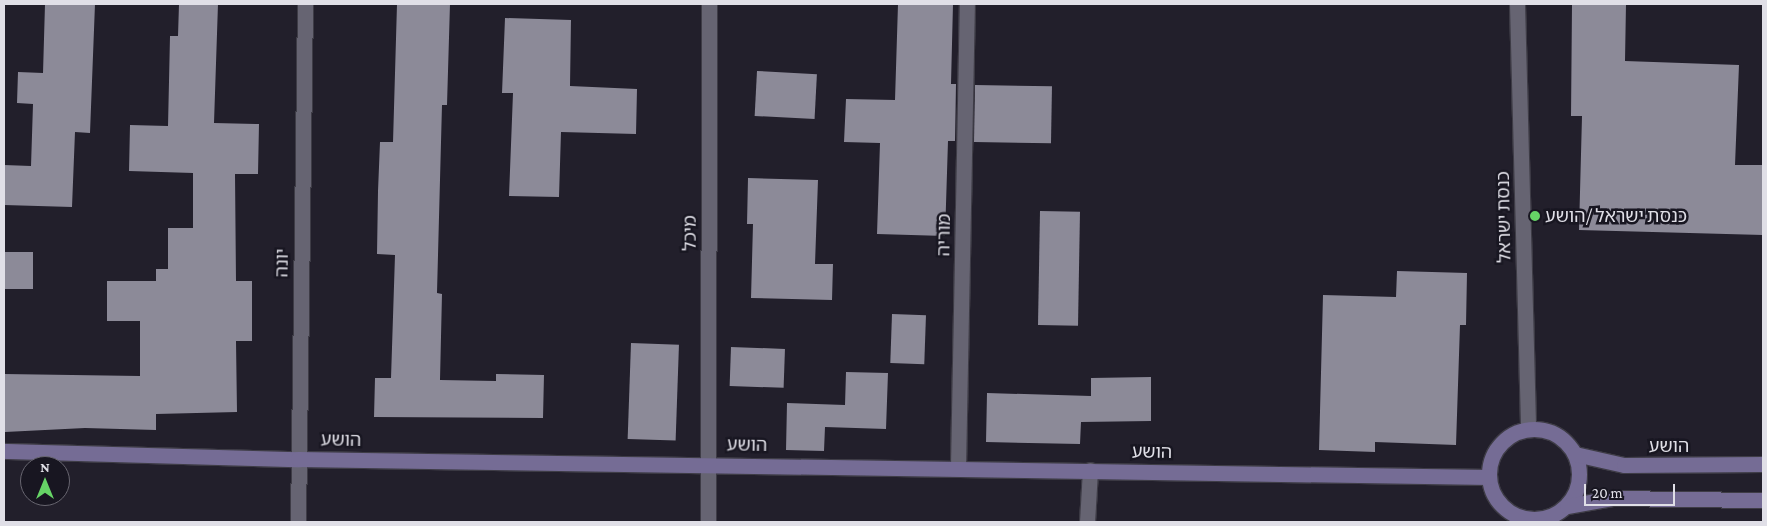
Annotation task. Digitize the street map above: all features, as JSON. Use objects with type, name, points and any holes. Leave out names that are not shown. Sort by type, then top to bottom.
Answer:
[{"type":"street","name":"יונה","points":[[298,522],[305,4]]},
{"type":"street","name":"מיכל","points":[[708,522],[710,4]]},
{"type":"street","name":"מוריה","points":[[958,467],[966,4]]},
{"type":"street","name":"כנסת ישראל","points":[[1517,4],[1528,429]]},
{"type":"street","points":[[1567,506],[1580,481],[1575,454],[1555,434],[1528,429],[1514,433],[1499,446],[1490,464],[1489,477],[1492,490],[1503,507],[1520,518],[1533,521],[1546,518],[1567,506],[1613,498],[1763,500]]},
{"type":"street","name":"הושע","points":[[4,451],[298,459],[709,463],[1489,477]]},
{"type":"street","name":"הושע","points":[[1575,454],[1624,465],[1763,464]]},
{"type":"street","points":[[1087,522],[1090,470]]},
{"type":"building","points":[[45,4],[95,4],[90,133],[75,132],[72,207],[4,205],[4,165],[31,166],[33,104],[17,103],[18,72],[43,73]]},
{"type":"building","points":[[179,4],[218,4],[214,123],[259,124],[258,174],[235,174],[236,281],[252,281],[252,341],[236,341],[237,412],[156,414],[156,430],[85,428],[5,432],[4,374],[140,376],[140,321],[107,321],[107,281],[156,281],[156,269],[168,269],[168,228],[193,228],[193,173],[129,171],[130,125],[168,126],[170,36],[178,36]]},
{"type":"building","points":[[397,4],[450,4],[447,105],[442,105],[437,293],[442,294],[440,380],[496,381],[496,374],[544,375],[543,418],[374,417],[375,378],[391,378],[395,255],[377,254],[378,191],[380,142],[393,142]]},
{"type":"building","points":[[898,4],[953,4],[951,84],[956,84],[955,141],[948,141],[945,236],[877,234],[880,143],[844,142],[846,99],[895,100]]},
{"type":"building","points":[[1572,4],[1626,4],[1625,61],[1739,65],[1735,165],[1763,165],[1763,235],[1579,230],[1582,116],[1571,116]]},
{"type":"building","points":[[505,18],[571,20],[570,86],[637,89],[636,134],[561,132],[559,197],[509,196],[513,93],[502,93]]},
{"type":"building","points":[[757,71],[817,74],[815,119],[755,116]]},
{"type":"building","points":[[975,85],[1052,86],[1051,143],[974,142]]},
{"type":"building","points":[[748,178],[818,180],[815,264],[833,264],[832,300],[751,298],[753,224],[747,224]]},
{"type":"building","points":[[1040,211],[1080,212],[1078,326],[1038,325]]},
{"type":"building","points":[[4,252],[33,252],[33,289],[4,289]]},
{"type":"building","points":[[1397,271],[1467,273],[1466,325],[1460,325],[1456,445],[1375,442],[1375,452],[1319,450],[1323,295],[1396,297]]},
{"type":"building","points":[[892,314],[926,315],[924,364],[890,363]]},
{"type":"building","points":[[631,343],[679,345],[676,441],[628,439]]},
{"type":"building","points":[[731,347],[785,349],[784,388],[730,386]]},
{"type":"building","points":[[846,372],[888,373],[886,429],[825,427],[824,451],[786,450],[787,403],[845,405]]},
{"type":"building","points":[[1151,377],[1151,421],[1081,422],[1080,444],[986,442],[987,393],[1091,396],[1091,378]]},
{"type":"place","name":"כנסת ישראל /הושע","points":[[1535,216]]}]
